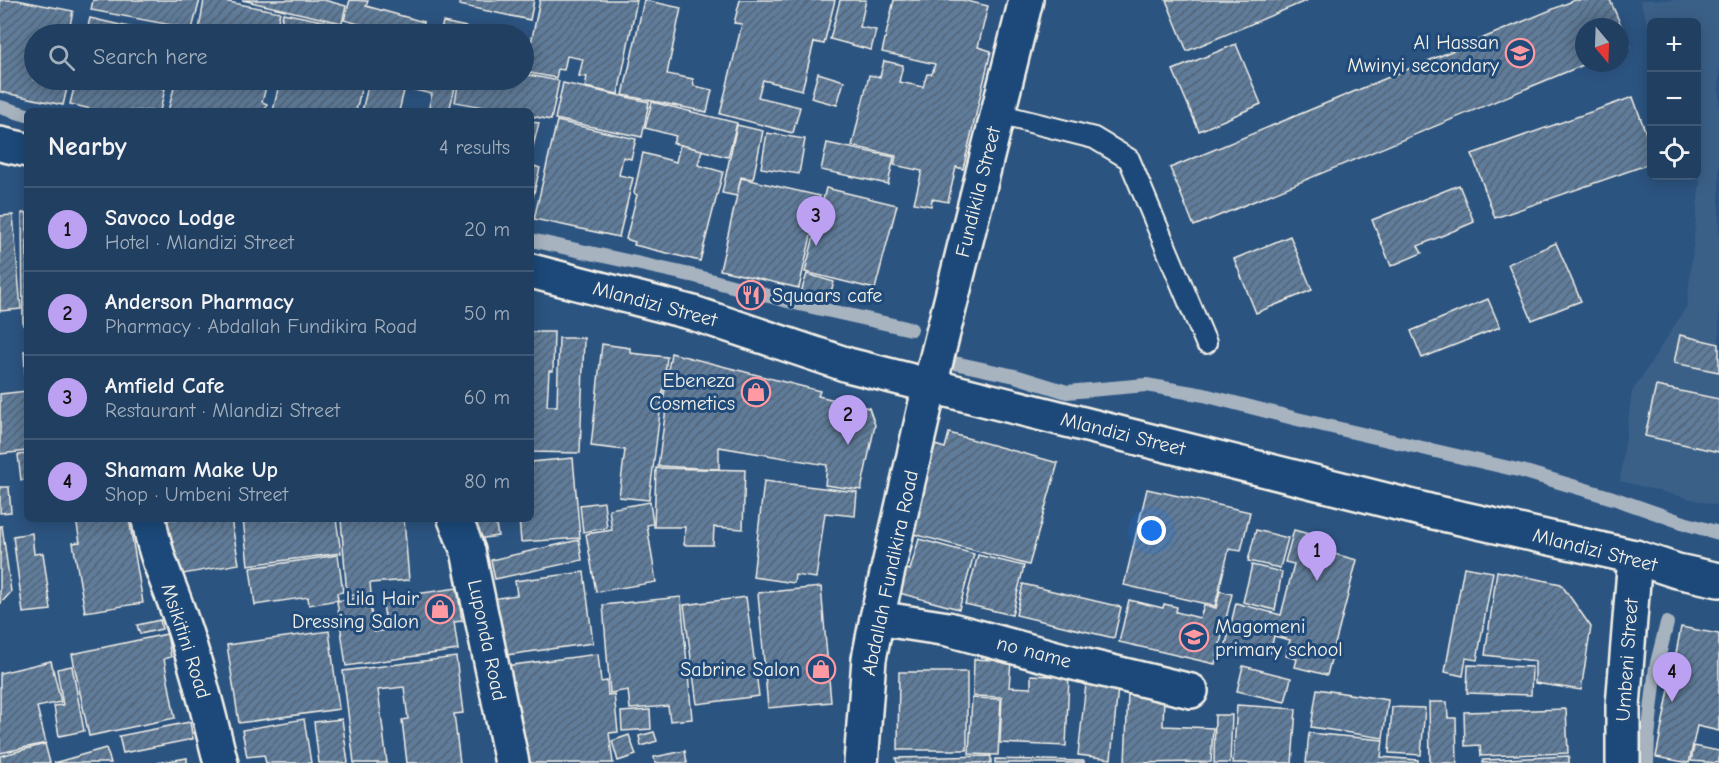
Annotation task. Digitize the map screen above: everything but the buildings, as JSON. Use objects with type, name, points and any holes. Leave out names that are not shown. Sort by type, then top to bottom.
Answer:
[{"type":"street","name":"Fundikila Street","points":[[930,385],[1026,0]]},
{"type":"street","points":[[0,144],[24,149]]},
{"type":"street","name":"Mlandizi Street","points":[[534,272],[693,313],[848,365],[1429,511],[1635,557],[1677,571],[1719,580]]},
{"type":"street","name":"Abdallah Fundikira Road","points":[[861,763],[869,659],[930,385]]},
{"type":"street","name":"Msikitini Road","points":[[149,522],[153,545],[179,612],[201,683],[221,763]]},
{"type":"street","name":"Luponda Road","points":[[456,522],[468,551],[512,763]]},
{"type":"street","name":"Umbeni Street","points":[[1623,763],[1623,706],[1635,557]]},
{"type":"street","name":"no name","points":[[877,618],[948,629],[1074,663],[1191,690]]},
{"type":"lane","points":[[998,114],[1094,138],[1130,159],[1206,343]]},
{"type":"shaded area","points":[[1640,0],[1719,0],[1719,506],[1620,481],[1632,392],[1687,306],[1701,180],[1701,18],[1647,18],[1647,23]]},
{"type":"waterway","points":[[0,107],[24,114]]},
{"type":"waterway","points":[[534,241],[695,276],[799,304],[911,329]]},
{"type":"waterway","points":[[950,362],[1015,376],[1067,392],[1146,385],[1204,395],[1522,471],[1719,533]]},
{"type":"waterway","points":[[1647,763],[1656,667],[1667,623]]},
{"type":"place","name":"Al Hassan Mwinyi secondary","points":[[1520,53]]},
{"type":"place","name":"Amfield Cafe","points":[[816,246]]},
{"type":"place","name":"Squaars cafe","points":[[751,295]]},
{"type":"place","name":"Ebeneza Cosmetics","points":[[756,392]]},
{"type":"place","name":"Anderson Pharmacy","points":[[848,445]]},
{"type":"place","name":"Savoco Lodge","points":[[1317,581]]},
{"type":"place","name":"Lila Hair Dressing Salon","points":[[440,609]]},
{"type":"place","name":"Magomeni primary school","points":[[1194,637]]},
{"type":"place","name":"Sabrine Salon","points":[[821,669]]},
{"type":"place","name":"Shamam Make Up","points":[[1672,702]]}]
